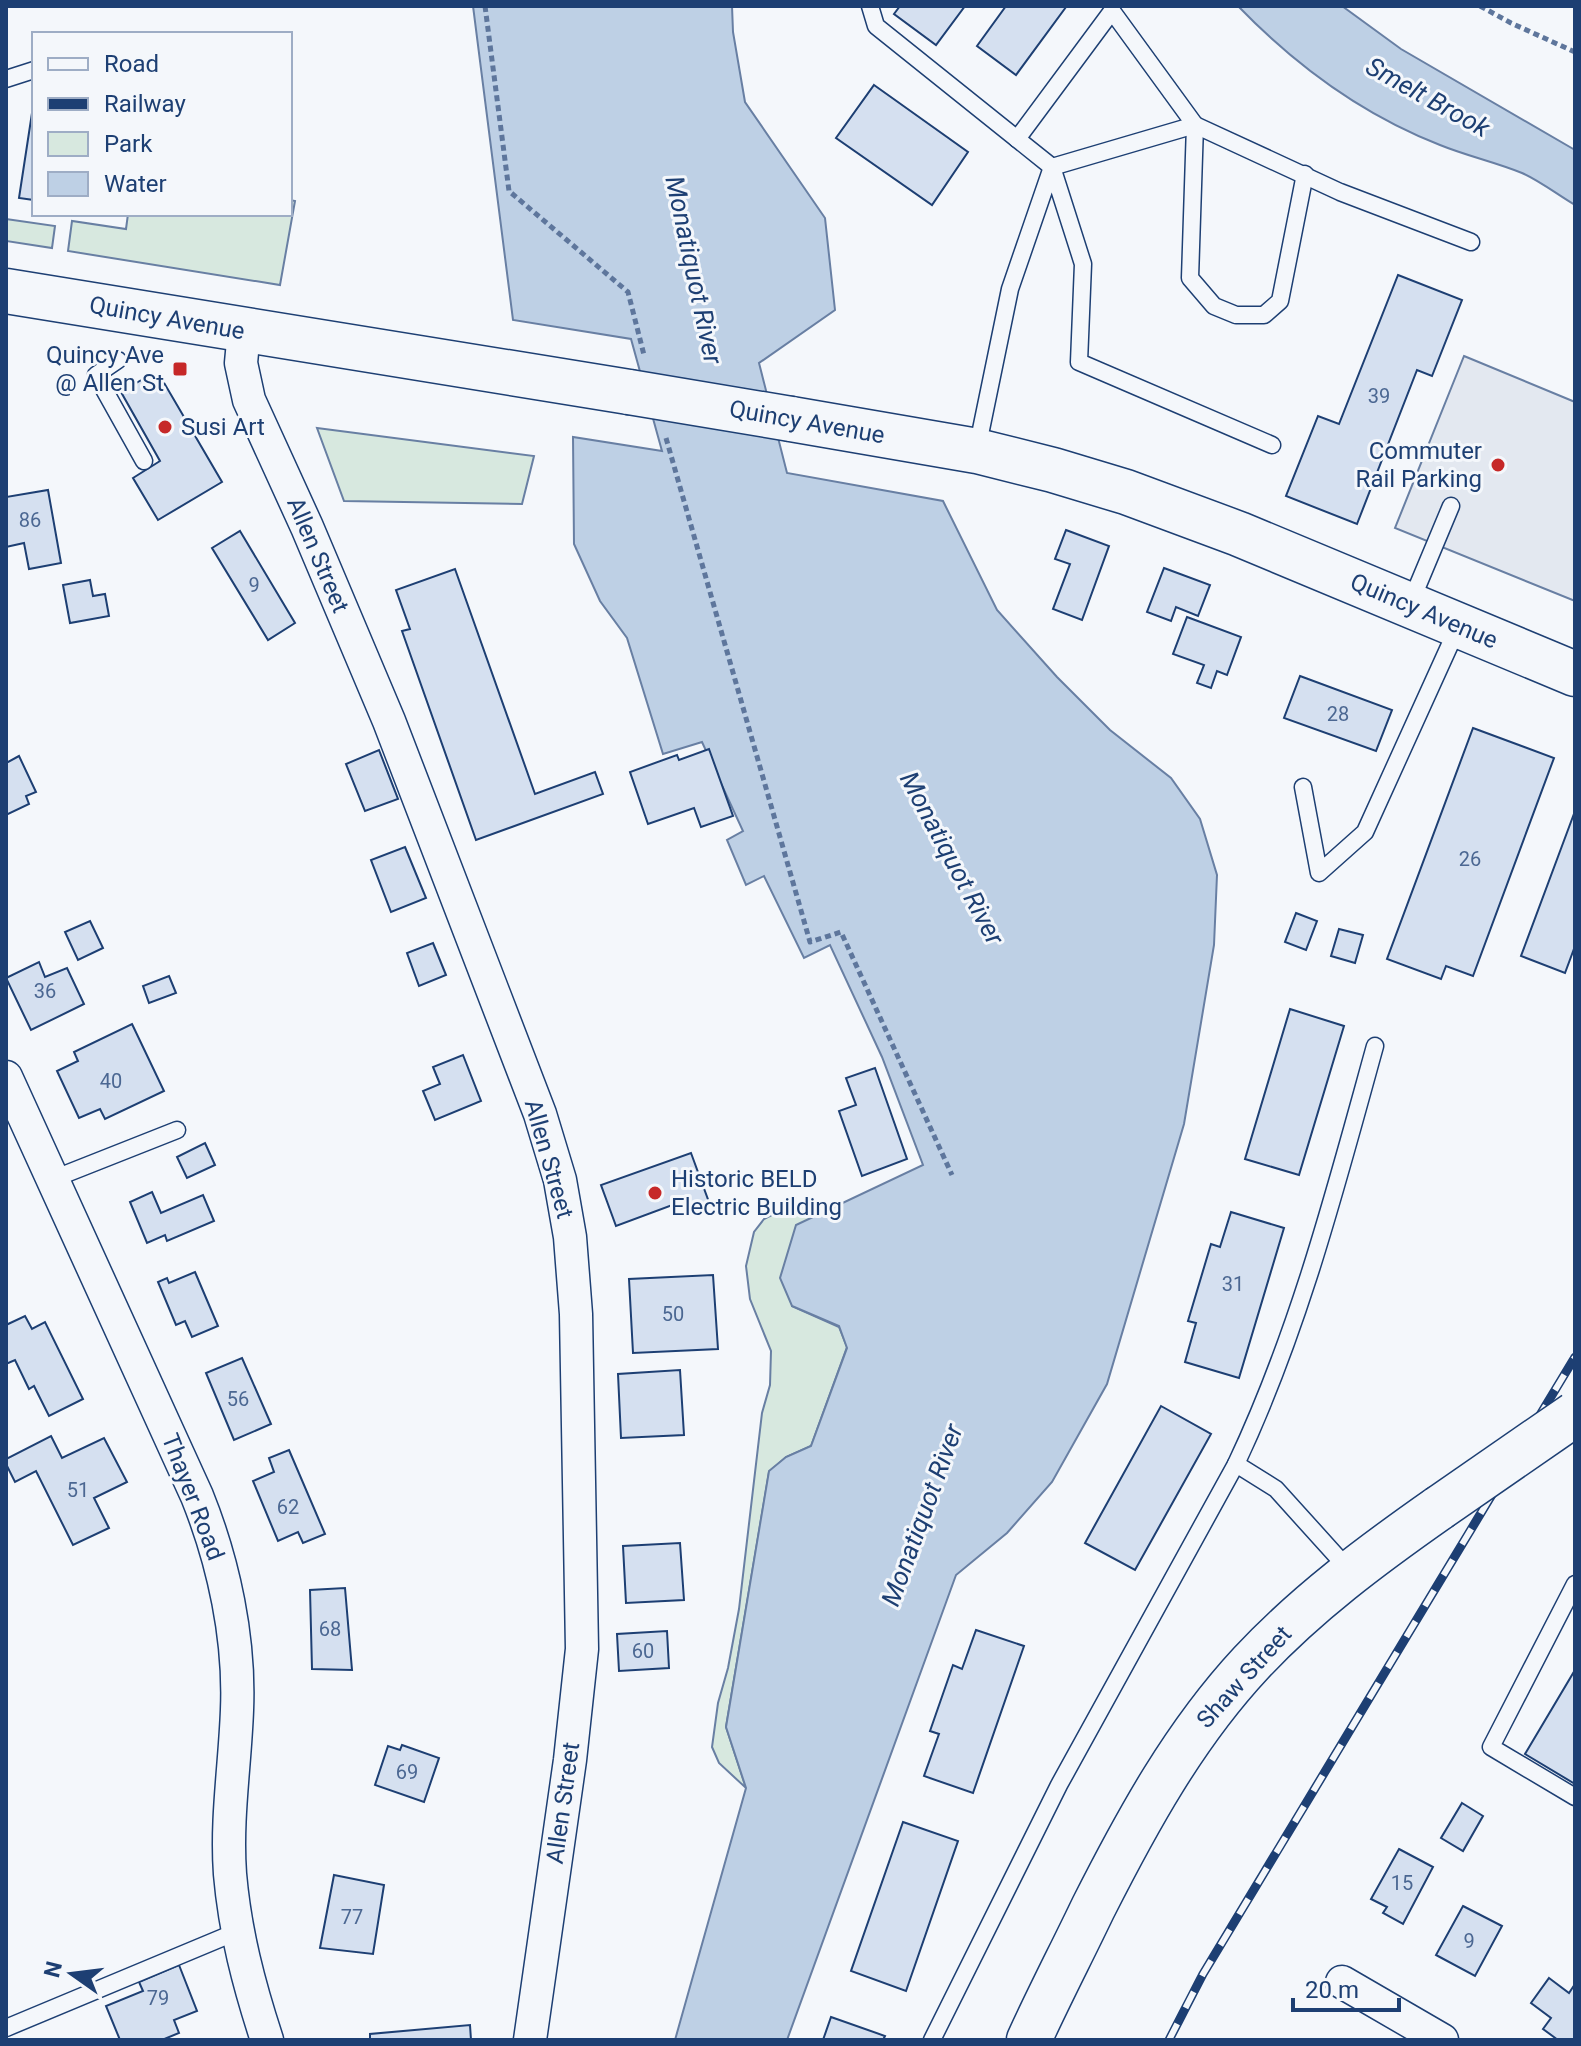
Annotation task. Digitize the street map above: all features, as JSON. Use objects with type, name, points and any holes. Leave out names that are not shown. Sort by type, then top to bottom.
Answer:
[{"type":"main road","name":"Quincy Avenue","points":[[6,291],[244,331],[638,380],[791,419],[977,451],[1126,492],[1239,534],[1575,674]]},
{"type":"main road","name":"Shaw Street","points":[[1029,2040],[1115,1866],[1174,1762],[1222,1697],[1303,1612],[1351,1572],[1575,1414]]},
{"type":"street","name":"Allen Street","points":[[244,331],[241,363],[249,400],[307,527],[377,694],[540,1114],[560,1180],[570,1237],[576,1314],[582,1649],[570,1760],[530,2040]]},
{"type":"street","name":"Thayer Road","points":[[6,1077],[197,1496],[221,1570],[232,1632],[237,1686],[229,1842],[236,1932],[267,2040]]},
{"type":"street","points":[[1342,1982],[1442,2040]]},
{"type":"lane","points":[[870,6],[876,26],[1052,167],[1083,264],[1079,362],[1272,445]]},
{"type":"lane","points":[[1017,139],[1112,11],[1195,125],[1340,192],[1471,242]]},
{"type":"lane","points":[[6,79],[32,71]]},
{"type":"lane","points":[[1052,167],[1195,125]]},
{"type":"lane","points":[[1195,125],[1190,278],[1214,306],[1236,315],[1264,315],[1280,301],[1305,174]]},
{"type":"lane","points":[[977,451],[1010,289],[1052,167]]},
{"type":"lane","points":[[118,360],[96,375],[144,461]]},
{"type":"lane","points":[[1409,605],[1451,506]]},
{"type":"lane","points":[[1303,787],[1319,873],[1365,832],[1459,625]]},
{"type":"lane","points":[[932,2040],[1059,1785],[1236,1464],[1260,1414],[1323,1231],[1375,1046]]},
{"type":"lane","points":[[53,1179],[177,1130]]},
{"type":"lane","points":[[1236,1464],[1276,1489],[1351,1572]]},
{"type":"lane","points":[[1575,1584],[1491,1747],[1575,1797]]},
{"type":"lane","points":[[6,2028],[236,1932]]},
{"type":"path","points":[[485,6],[509,191],[628,292],[638,380]]},
{"type":"path","points":[[1480,6],[1575,52]]},
{"type":"path","points":[[664,430],[810,942],[841,932],[952,1175]]},
{"type":"green space","points":[[292,200],[295,201],[280,285],[68,251],[72,221],[126,229],[128,216],[292,216]]},
{"type":"green space","points":[[6,219],[55,226],[52,248],[6,241]]},
{"type":"green space","points":[[317,428],[534,456],[522,504],[344,501]]},
{"type":"green space","points":[[789,1206],[835,1207],[796,1226],[792,1306],[839,1327],[847,1347],[811,1446],[786,1457],[769,1472],[726,1727],[746,1788],[719,1763],[712,1747],[718,1703],[739,1609],[762,1413],[770,1385],[771,1351],[750,1299],[746,1266],[754,1232],[764,1219]]},
{"type":"shaded area","name":"Commuter Rail Parking","points":[[1464,356],[1575,402],[1575,601],[1395,528]]},
{"type":"water","name":"Monatiquot River","points":[[473,6],[732,6],[733,32],[745,102],[825,218],[835,310],[759,363],[787,473],[943,501],[997,610],[1110,730],[1171,778],[1200,819],[1217,875],[1214,945],[1184,1124],[1107,1384],[1052,1482],[1007,1533],[956,1575],[787,2040],[675,2040],[746,1788],[726,1727],[769,1471],[786,1457],[811,1446],[847,1348],[839,1326],[792,1306],[780,1278],[796,1225],[923,1165],[882,1057],[830,945],[804,958],[764,876],[746,885],[727,840],[743,831],[702,742],[663,754],[627,638],[600,601],[574,544],[573,437],[662,451],[631,339],[513,320]]},
{"type":"water","name":"Smelt Brook","points":[[1238,6],[1342,6],[1401,49],[1575,150],[1575,205],[1522,173],[1440,145],[1384,119],[1307,68]]},
{"type":"building","points":[[900,6],[965,6],[936,45],[894,14]]},
{"type":"building","points":[[1006,6],[1066,7],[1016,75],[977,46]]},
{"type":"building","points":[[874,85],[968,152],[932,205],[836,138]]},
{"type":"building","points":[[32,113],[32,200],[19,198]]},
{"type":"building","points":[[1398,275],[1462,300],[1432,376],[1417,370],[1357,524],[1286,496],[1318,416],[1339,424]]},
{"type":"building","name":"Susi Art","points":[[143,379],[149,389],[163,381],[222,482],[158,520],[133,478],[160,461],[121,392]]},
{"type":"building","points":[[48,490],[61,563],[29,569],[24,543],[6,547],[6,497]]},
{"type":"building","points":[[1066,530],[1109,546],[1082,620],[1053,609],[1070,564],[1055,559]]},
{"type":"building","points":[[240,531],[295,623],[268,640],[212,548]]},
{"type":"building","points":[[1164,568],[1210,585],[1198,616],[1176,607],[1171,621],[1147,612]]},
{"type":"building","points":[[455,569],[535,794],[595,772],[603,794],[476,840],[402,631],[410,629],[396,590]]},
{"type":"building","points":[[90,580],[93,596],[105,594],[109,616],[70,623],[63,585]]},
{"type":"building","points":[[1187,617],[1241,637],[1227,675],[1217,671],[1211,688],[1197,683],[1204,665],[1173,654]]},
{"type":"building","points":[[1300,676],[1392,710],[1376,751],[1284,718]]},
{"type":"building","points":[[1473,728],[1554,758],[1473,976],[1446,966],[1441,979],[1387,959]]},
{"type":"building","points":[[709,749],[733,816],[701,827],[694,808],[648,824],[630,772],[677,755],[679,760]]},
{"type":"building","points":[[379,750],[398,799],[365,811],[346,764]]},
{"type":"building","points":[[19,756],[36,792],[26,796],[29,804],[6,815],[6,763]]},
{"type":"building","points":[[1575,811],[1575,946],[1565,973],[1521,956]]},
{"type":"building","points":[[405,847],[426,898],[391,912],[371,860]]},
{"type":"building","points":[[1296,913],[1317,921],[1306,950],[1285,942]]},
{"type":"building","points":[[90,921],[103,948],[78,960],[65,932]]},
{"type":"building","points":[[1339,929],[1363,935],[1355,963],[1331,956]]},
{"type":"building","points":[[433,943],[446,975],[419,986],[407,953]]},
{"type":"building","points":[[39,962],[45,977],[67,968],[84,1004],[31,1030],[6,978]]},
{"type":"building","points":[[169,976],[176,993],[149,1003],[143,986]]},
{"type":"building","points":[[1290,1009],[1344,1026],[1299,1175],[1245,1159]]},
{"type":"building","points":[[132,1024],[164,1091],[105,1119],[100,1109],[79,1118],[57,1071],[78,1061],[74,1052]]},
{"type":"building","points":[[463,1055],[481,1101],[435,1120],[423,1091],[440,1084],[433,1067]]},
{"type":"building","points":[[875,1068],[907,1159],[862,1176],[839,1111],[856,1105],[846,1078]]},
{"type":"building","points":[[205,1143],[215,1165],[187,1178],[177,1157]]},
{"type":"building","name":"Historic BELD Electric Building","points":[[691,1153],[710,1205],[688,1213],[683,1201],[616,1226],[601,1185]]},
{"type":"building","points":[[152,1192],[161,1213],[203,1195],[214,1221],[167,1241],[165,1235],[147,1243],[130,1202]]},
{"type":"building","points":[[1231,1212],[1284,1228],[1239,1378],[1185,1362],[1196,1323],[1188,1321],[1211,1244],[1220,1247]]},
{"type":"building","points":[[195,1272],[218,1326],[192,1337],[185,1321],[176,1325],[158,1282],[167,1278],[169,1283]]},
{"type":"building","points":[[713,1275],[718,1349],[633,1353],[629,1279]]},
{"type":"building","points":[[25,1316],[32,1329],[45,1322],[83,1399],[49,1416],[34,1386],[29,1389],[15,1360],[6,1364],[6,1325]]},
{"type":"building","points":[[242,1358],[271,1424],[234,1440],[206,1373]]},
{"type":"building","points":[[680,1370],[684,1435],[621,1438],[618,1374]]},
{"type":"building","points":[[1161,1406],[1211,1434],[1135,1570],[1085,1543]]},
{"type":"building","points":[[51,1436],[62,1458],[104,1438],[127,1482],[94,1498],[109,1528],[73,1545],[36,1471],[15,1482],[6,1464],[6,1459]]},
{"type":"building","points":[[289,1450],[325,1534],[303,1543],[298,1532],[278,1541],[253,1481],[274,1472],[269,1458]]},
{"type":"building","points":[[680,1543],[684,1600],[626,1603],[623,1546]]},
{"type":"building","points":[[345,1588],[352,1670],[312,1669],[310,1590]]},
{"type":"building","points":[[976,1630],[1024,1646],[973,1793],[924,1776],[939,1734],[930,1731],[953,1665],[962,1669]]},
{"type":"building","points":[[667,1631],[669,1668],[619,1671],[617,1634]]},
{"type":"building","points":[[1575,1670],[1575,1784],[1525,1754]]},
{"type":"building","points":[[402,1745],[439,1758],[424,1802],[375,1785],[388,1746],[400,1750]]},
{"type":"building","points":[[1462,1803],[1483,1816],[1463,1851],[1441,1838]]},
{"type":"building","points":[[903,1822],[958,1841],[906,1991],[851,1971]]},
{"type":"building","points":[[1399,1849],[1433,1867],[1403,1924],[1383,1913],[1387,1907],[1371,1899]]},
{"type":"building","points":[[334,1875],[384,1885],[373,1954],[320,1948]]},
{"type":"building","points":[[1463,1906],[1502,1926],[1475,1976],[1436,1955]]},
{"type":"building","points":[[179,1965],[197,2011],[174,2020],[179,2033],[162,2040],[120,2040],[106,2006],[143,1991],[139,1982]]},
{"type":"building","points":[[1549,1978],[1569,1993],[1575,1984],[1575,2040],[1558,2040],[1543,2029],[1551,2018],[1531,2003]]},
{"type":"building","points":[[831,2017],[885,2036],[883,2040],[823,2040]]},
{"type":"building","points":[[470,2025],[471,2040],[370,2040],[370,2034]]},
{"type":"railway","points":[[1169,2040],[1203,1974],[1575,1357]]},
{"type":"place","name":"Quincy Ave @ Allen St","points":[[180,369]]},
{"type":"place","name":"Susi Art","points":[[165,427]]},
{"type":"place","name":"Commuter Rail Parking","points":[[1498,465]]},
{"type":"place","name":"Historic BELD Electric Building","points":[[655,1193]]}]
